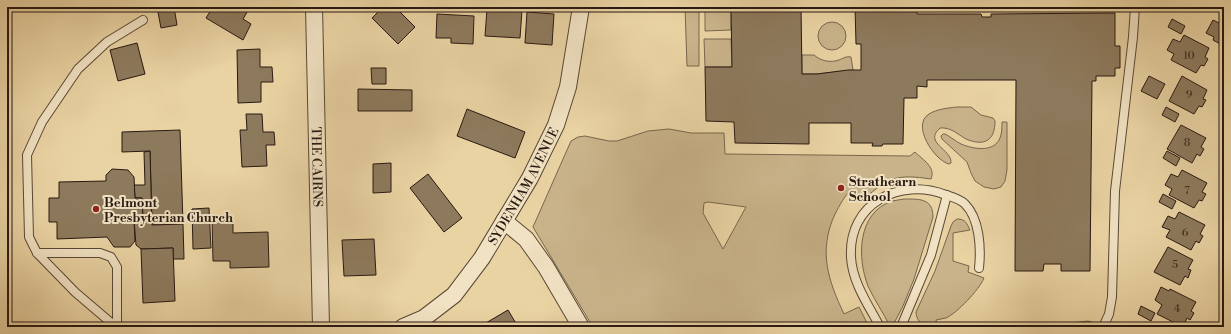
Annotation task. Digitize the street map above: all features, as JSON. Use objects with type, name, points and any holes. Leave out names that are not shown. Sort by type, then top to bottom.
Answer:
[{"type":"street","name":"THE CAIRNS","points":[[314,7],[321,327]]},
{"type":"street","name":"SYDENHAM AVENUE","points":[[403,327],[424,318],[454,295],[482,258],[530,178],[556,125],[568,87],[582,7]]},
{"type":"street","points":[[504,222],[526,239],[546,267],[582,327]]},
{"type":"lane","points":[[1104,325],[1109,314],[1112,297],[1115,191],[1133,37],[1135,7]]},
{"type":"lane","points":[[117,327],[75,292],[37,252],[29,237],[27,155],[42,122],[78,69],[107,42],[143,20]]},
{"type":"lane","points":[[880,327],[862,292],[854,272],[851,257],[855,228],[861,214],[872,203],[888,195],[921,189],[947,195],[965,203],[974,220],[980,243],[981,252],[979,268]]},
{"type":"lane","points":[[901,326],[931,255],[947,195]]},
{"type":"lane","points":[[37,252],[100,253],[111,257],[117,267],[117,327]]},
{"type":"shaded area","points":[[685,7],[699,7],[699,66],[687,66]]},
{"type":"shaded area","points":[[705,7],[731,7],[731,30],[705,31]]},
{"type":"shaded area","points":[[832,22],[842,26],[846,36],[842,46],[832,50],[822,46],[818,36],[822,26]]},
{"type":"shaded area","points":[[704,39],[731,39],[732,67],[705,67]]},
{"type":"shaded area","points":[[802,55],[814,55],[823,60],[829,61],[836,61],[846,57],[851,57],[853,70],[802,74]]},
{"type":"shaded area","points":[[957,107],[971,107],[981,115],[993,118],[995,121],[995,128],[988,140],[979,142],[966,139],[951,130],[940,128],[936,133],[936,142],[950,158],[951,163],[949,164],[937,156],[931,149],[923,134],[922,126],[924,119],[932,112]]},
{"type":"shaded area","points":[[1002,122],[1007,122],[1007,170],[1005,181],[1001,187],[994,189],[984,187],[975,181],[967,162],[942,139],[941,136],[945,134],[961,144],[971,147],[988,148],[997,143],[1000,138],[1002,132]]},
{"type":"shaded area","points":[[669,129],[691,133],[724,133],[725,154],[910,156],[915,152],[930,167],[932,171],[931,179],[901,177],[894,179],[880,186],[864,199],[852,189],[840,204],[830,228],[826,253],[827,265],[833,289],[844,314],[859,307],[869,327],[593,327],[533,227],[571,141],[578,137],[585,136],[609,141],[617,141],[648,131]],"holes":[[[708,202],[746,207],[723,249],[703,213],[704,203]]]},
{"type":"shaded area","points":[[915,199],[928,203],[931,206],[933,217],[914,279],[903,306],[892,327],[890,327],[870,291],[864,275],[862,263],[863,238],[866,226],[872,215],[880,207],[892,201]]},
{"type":"shaded area","points":[[957,219],[964,221],[970,230],[953,233],[953,261],[969,266],[968,272],[984,278],[973,295],[962,306],[946,318],[936,320],[937,326],[929,326],[918,320],[916,312],[935,271],[951,226]]},
{"type":"shaded area","points":[[1088,321],[1095,323],[1098,327],[1036,327]]},
{"type":"building","points":[[157,7],[174,7],[177,25],[161,28]]},
{"type":"building","points":[[213,7],[250,7],[243,19],[251,24],[243,40],[206,18]]},
{"type":"building","points":[[383,7],[395,7],[415,27],[398,44],[372,18]]},
{"type":"building","points":[[731,7],[801,7],[802,74],[861,70],[861,44],[856,44],[855,7],[917,7],[917,14],[981,14],[982,17],[991,17],[991,14],[1115,13],[1115,46],[1120,46],[1120,68],[1115,68],[1115,76],[1096,76],[1096,81],[1092,81],[1090,271],[1061,271],[1061,264],[1044,264],[1043,271],[1015,271],[1016,80],[927,80],[927,87],[917,86],[917,98],[904,98],[903,144],[883,144],[882,146],[872,146],[873,143],[851,143],[851,123],[809,123],[809,144],[735,143],[734,122],[706,121],[705,67],[732,67]]},
{"type":"building","points":[[487,9],[522,10],[520,38],[485,36]]},
{"type":"building","points":[[527,12],[554,14],[552,45],[525,43]]},
{"type":"building","points":[[437,14],[474,16],[473,44],[451,43],[451,38],[436,38]]},
{"type":"building","points":[[1172,19],[1185,26],[1181,34],[1168,27]]},
{"type":"building","points":[[1224,19],[1224,46],[1213,40],[1214,37],[1206,33],[1213,20],[1221,24]]},
{"type":"building","points":[[1184,35],[1209,48],[1205,57],[1208,59],[1204,66],[1201,65],[1196,73],[1171,60],[1174,54],[1167,50],[1173,39],[1180,42]]},
{"type":"building","points":[[137,43],[145,74],[118,81],[110,50]]},
{"type":"building","points":[[260,49],[260,67],[272,67],[273,82],[261,82],[261,102],[238,103],[237,50]]},
{"type":"building","points":[[371,68],[386,68],[386,84],[372,84]]},
{"type":"building","points":[[1149,76],[1165,84],[1157,99],[1141,91]]},
{"type":"building","points":[[1182,76],[1207,90],[1203,99],[1206,100],[1202,107],[1199,106],[1194,114],[1169,101]]},
{"type":"building","points":[[358,89],[412,90],[412,111],[358,111]]},
{"type":"building","points":[[1166,107],[1179,114],[1175,122],[1162,115]]},
{"type":"building","points":[[467,109],[525,132],[515,158],[457,136]]},
{"type":"building","points":[[246,114],[262,114],[263,132],[274,132],[275,145],[266,145],[267,166],[242,167],[240,130],[247,130]]},
{"type":"building","points":[[1181,125],[1206,138],[1201,147],[1204,149],[1200,156],[1197,154],[1192,163],[1167,149]]},
{"type":"building","points":[[180,130],[183,224],[152,225],[150,151],[122,152],[122,132]]},
{"type":"building","points":[[150,151],[152,225],[183,224],[184,259],[173,259],[173,248],[141,249],[136,245],[134,220],[143,220],[142,198],[135,198],[134,185],[145,185],[144,152]]},
{"type":"building","points":[[1167,151],[1180,158],[1176,166],[1163,158]]},
{"type":"building","points":[[391,163],[391,192],[373,193],[373,164]]},
{"type":"building","name":"Belmont Presbyterian Church","points":[[112,169],[128,170],[134,177],[135,198],[142,198],[143,220],[134,220],[135,241],[130,247],[114,247],[107,237],[57,239],[57,222],[49,222],[49,198],[59,198],[59,182],[106,181],[106,175]]},
{"type":"building","points":[[1182,170],[1207,183],[1202,192],[1206,194],[1202,201],[1199,200],[1194,208],[1169,195],[1172,189],[1165,185],[1171,174],[1178,177]]},
{"type":"building","points":[[428,174],[462,218],[444,232],[410,188]]},
{"type":"building","points":[[1163,194],[1176,201],[1172,209],[1159,202]]},
{"type":"building","points":[[209,208],[211,248],[193,249],[192,209]]},
{"type":"building","points":[[1179,212],[1205,225],[1200,234],[1203,236],[1199,243],[1196,241],[1191,250],[1166,237],[1170,230],[1162,227],[1168,216],[1175,219]]},
{"type":"building","points":[[212,218],[233,218],[233,233],[268,232],[269,267],[230,268],[230,261],[213,261]]},
{"type":"building","points":[[374,239],[376,275],[344,276],[342,240]]},
{"type":"building","points":[[1168,247],[1193,260],[1188,269],[1191,270],[1188,278],[1185,276],[1180,285],[1154,272]]},
{"type":"building","points":[[173,248],[175,301],[143,303],[141,249]]},
{"type":"building","points":[[1161,287],[1169,291],[1170,289],[1196,302],[1191,311],[1194,313],[1190,320],[1187,318],[1183,327],[1157,314],[1162,305],[1155,300]]},
{"type":"building","points":[[1141,306],[1155,313],[1151,321],[1138,314]]},
{"type":"building","points":[[508,310],[518,327],[479,327]]},
{"type":"building","points":[[7,311],[11,311],[10,327],[7,327]]},
{"type":"place","name":"Strathearn School","points":[[841,188]]},
{"type":"place","name":"Belmont Presbyterian Church","points":[[96,209]]}]
